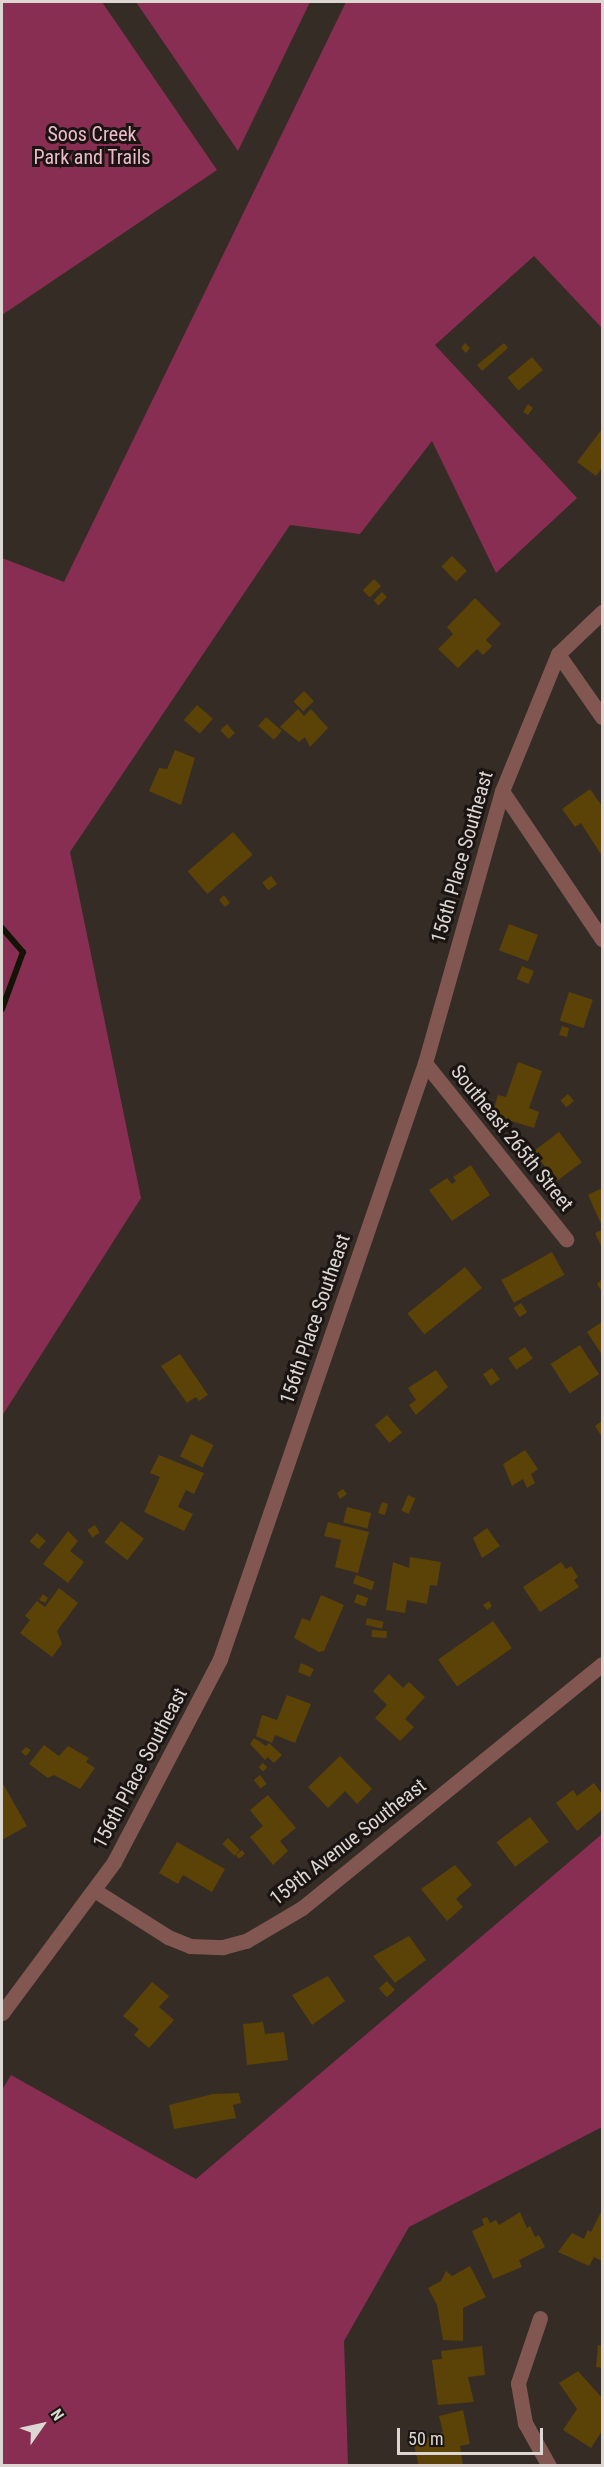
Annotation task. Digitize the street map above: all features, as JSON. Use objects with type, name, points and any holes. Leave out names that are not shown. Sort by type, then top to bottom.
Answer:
[{"type":"street","name":"156th Place Southeast","points":[[2,2013],[94,1890],[131,1830],[220,1659],[425,1063],[502,791],[558,654],[603,612]]},
{"type":"street","points":[[558,654],[603,717]]},
{"type":"street","points":[[502,791],[603,939]]},
{"type":"street","name":"Southeast 265th Street","points":[[425,1063],[566,1239]]},
{"type":"street","name":"159th Avenue Southeast","points":[[94,1890],[168,1937],[190,1946],[223,1947],[246,1941],[302,1908],[603,1664]]},
{"type":"street","points":[[540,2318],[518,2383],[525,2423],[549,2466]]},
{"type":"green space","name":"Soos Creek Park and Trails","points":[[2,2],[102,2],[217,170],[2,315]]},
{"type":"green space","name":"Soos Creek Park and Trails","points":[[136,2],[310,2],[238,151]]},
{"type":"green space","points":[[346,2],[602,2],[602,328],[534,256],[435,345],[577,498],[496,573],[432,441],[360,534],[290,525],[70,852],[141,1198],[2,1416],[2,558],[64,582]]},
{"type":"green space","points":[[602,1834],[602,2127],[409,2227],[344,2341],[348,2465],[2,2465],[2,2090],[11,2075],[196,2179]]},
{"type":"building","points":[[465,343],[470,348],[466,353],[461,348]]},
{"type":"building","points":[[504,343],[508,348],[482,371],[477,365]]},
{"type":"building","points":[[532,357],[543,370],[518,391],[507,378]]},
{"type":"building","points":[[528,404],[533,408],[528,415],[523,412]]},
{"type":"building","points":[[602,429],[602,468],[596,476],[577,462]]},
{"type":"building","points":[[452,556],[467,571],[456,581],[441,567]]},
{"type":"building","points":[[374,579],[381,586],[370,597],[363,590]]},
{"type":"building","points":[[382,592],[387,597],[378,605],[374,600]]},
{"type":"building","points":[[475,598],[501,624],[486,640],[492,646],[483,655],[477,649],[458,668],[438,649],[453,634],[447,627]]},
{"type":"building","points":[[304,691],[314,701],[303,712],[293,702]]},
{"type":"building","points":[[197,705],[213,719],[200,734],[184,720]]},
{"type":"building","points":[[298,709],[304,716],[311,709],[328,728],[310,747],[305,737],[299,742],[280,727]]},
{"type":"building","points":[[266,717],[282,731],[274,740],[258,726]]},
{"type":"building","points":[[227,724],[235,733],[228,739],[220,730]]},
{"type":"building","points":[[175,750],[195,758],[181,805],[149,791],[159,768],[167,769]]},
{"type":"building","points":[[590,789],[602,806],[602,856],[581,823],[575,827],[562,809]]},
{"type":"building","points":[[233,832],[253,855],[207,894],[188,871]]},
{"type":"building","points":[[271,876],[277,884],[268,891],[262,883]]},
{"type":"building","points":[[224,895],[230,903],[225,907],[219,900]]},
{"type":"building","points":[[509,924],[538,935],[528,961],[499,950]]},
{"type":"building","points":[[522,966],[534,971],[528,984],[517,979]]},
{"type":"building","points":[[569,992],[593,1000],[584,1028],[560,1021]]},
{"type":"building","points":[[562,1026],[569,1028],[567,1037],[559,1035]]},
{"type":"building","points":[[518,1062],[542,1071],[529,1108],[539,1112],[534,1128],[492,1115],[498,1095],[506,1097]]},
{"type":"building","points":[[568,1094],[574,1101],[566,1107],[560,1101]]},
{"type":"building","points":[[559,1132],[582,1162],[556,1182],[533,1151]]},
{"type":"building","points":[[471,1165],[490,1195],[452,1221],[429,1190],[447,1178],[452,1184],[456,1181],[453,1177]]},
{"type":"building","points":[[602,1188],[602,1226],[588,1195]]},
{"type":"building","points":[[602,1230],[602,1248],[595,1233]]},
{"type":"building","points":[[552,1252],[565,1275],[514,1303],[501,1280]]},
{"type":"building","points":[[465,1267],[482,1288],[424,1335],[407,1314]]},
{"type":"building","points":[[602,1279],[602,1292],[597,1284]]},
{"type":"building","points":[[521,1303],[527,1312],[520,1317],[514,1308]]},
{"type":"building","points":[[602,1322],[602,1355],[587,1332]]},
{"type":"building","points":[[580,1345],[599,1374],[570,1393],[551,1364]]},
{"type":"building","points":[[525,1347],[533,1359],[516,1370],[508,1358]]},
{"type":"building","points":[[180,1354],[208,1395],[199,1401],[196,1397],[187,1403],[161,1366]]},
{"type":"building","points":[[492,1368],[500,1380],[491,1386],[483,1374]]},
{"type":"building","points":[[436,1370],[448,1387],[416,1415],[409,1405],[416,1400],[408,1388]]},
{"type":"building","points":[[387,1415],[402,1433],[390,1443],[375,1425]]},
{"type":"building","points":[[602,1421],[602,1437],[595,1426]]},
{"type":"building","points":[[191,1434],[213,1445],[203,1467],[180,1456]]},
{"type":"building","points":[[525,1450],[538,1469],[531,1474],[535,1483],[527,1488],[523,1479],[512,1486],[503,1464]]},
{"type":"building","points":[[159,1455],[204,1473],[194,1494],[186,1490],[178,1507],[193,1514],[184,1531],[144,1512],[160,1477],[150,1473]]},
{"type":"building","points":[[343,1489],[347,1494],[340,1499],[337,1493]]},
{"type":"building","points":[[408,1495],[415,1498],[409,1514],[401,1511]]},
{"type":"building","points":[[382,1502],[388,1504],[385,1515],[378,1513]]},
{"type":"building","points":[[347,1507],[371,1513],[367,1529],[343,1523]]},
{"type":"building","points":[[121,1521],[144,1539],[127,1560],[104,1542]]},
{"type":"building","points":[[328,1522],[369,1532],[358,1573],[335,1567],[341,1540],[324,1536]]},
{"type":"building","points":[[95,1525],[100,1533],[92,1537],[87,1530]]},
{"type":"building","points":[[487,1528],[500,1546],[482,1558],[473,1538]]},
{"type":"building","points":[[68,1531],[78,1541],[70,1551],[84,1562],[68,1583],[43,1564]]},
{"type":"building","points":[[37,1533],[46,1541],[39,1549],[30,1541]]},
{"type":"building","points":[[410,1557],[441,1562],[437,1586],[430,1585],[427,1604],[407,1600],[405,1613],[386,1610],[393,1562],[409,1568]]},
{"type":"building","points":[[561,1562],[566,1569],[571,1566],[578,1577],[574,1580],[579,1587],[540,1612],[523,1587]]},
{"type":"building","points":[[356,1575],[375,1582],[372,1590],[353,1583]]},
{"type":"building","points":[[59,1588],[78,1603],[57,1631],[62,1644],[52,1657],[20,1633],[30,1620],[25,1616],[37,1601],[45,1607]]},
{"type":"building","points":[[43,1594],[48,1598],[45,1603],[39,1600]]},
{"type":"building","points":[[357,1594],[368,1598],[365,1607],[354,1602]]},
{"type":"building","points":[[321,1595],[344,1605],[324,1651],[319,1652],[294,1638],[302,1618],[310,1621]]},
{"type":"building","points":[[489,1601],[492,1606],[487,1610],[483,1605]]},
{"type":"building","points":[[367,1618],[384,1622],[382,1629],[365,1625]]},
{"type":"building","points":[[493,1621],[512,1648],[457,1686],[438,1659]]},
{"type":"building","points":[[372,1630],[387,1631],[386,1638],[372,1637]]},
{"type":"building","points":[[301,1663],[314,1669],[310,1677],[298,1672]]},
{"type":"building","points":[[389,1674],[403,1688],[409,1682],[425,1697],[405,1719],[414,1727],[400,1741],[375,1718],[387,1705],[373,1691]]},
{"type":"building","points":[[287,1695],[311,1704],[295,1743],[275,1735],[272,1743],[256,1736],[262,1715],[277,1720]]},
{"type":"building","points":[[254,1738],[266,1746],[269,1743],[282,1755],[274,1763],[268,1757],[265,1760],[250,1744]]},
{"type":"building","points":[[44,1745],[59,1756],[68,1746],[89,1758],[86,1762],[95,1768],[80,1789],[54,1775],[48,1778],[29,1764]]},
{"type":"building","points":[[26,1747],[31,1750],[26,1756],[21,1752]]},
{"type":"building","points":[[340,1756],[372,1789],[357,1804],[345,1791],[328,1808],[308,1787]]},
{"type":"building","points":[[263,1763],[267,1767],[263,1771],[259,1767]]},
{"type":"building","points":[[260,1775],[267,1784],[260,1789],[254,1780]]},
{"type":"building","points":[[2,1782],[27,1826],[2,1840]]},
{"type":"building","points":[[594,1783],[602,1794],[602,1810],[577,1831],[556,1803],[573,1790],[577,1796]]},
{"type":"building","points":[[268,1795],[296,1828],[280,1841],[288,1851],[273,1865],[250,1837],[263,1826],[250,1810]]},
{"type":"building","points":[[530,1817],[549,1842],[515,1867],[496,1842]]},
{"type":"building","points":[[228,1838],[240,1850],[234,1856],[222,1844]]},
{"type":"building","points":[[177,1842],[225,1869],[212,1892],[183,1875],[178,1884],[159,1873]]},
{"type":"building","points":[[242,1850],[245,1854],[239,1859],[236,1855]]},
{"type":"building","points":[[455,1865],[472,1885],[456,1899],[463,1907],[447,1921],[421,1889]]},
{"type":"building","points":[[409,1936],[426,1960],[395,1983],[373,1956]]},
{"type":"building","points":[[328,1976],[345,2001],[312,2025],[292,1995]]},
{"type":"building","points":[[387,1981],[395,1990],[387,1997],[379,1988]]},
{"type":"building","points":[[152,1982],[169,1996],[159,2007],[174,2020],[149,2048],[134,2035],[139,2029],[123,2016]]},
{"type":"building","points":[[263,2022],[265,2034],[284,2032],[288,2060],[247,2065],[243,2024]]},
{"type":"building","points":[[239,2093],[241,2103],[233,2105],[236,2118],[174,2129],[169,2105],[213,2094]]},
{"type":"building","points":[[602,2210],[602,2261],[594,2257],[589,2266],[558,2252],[572,2233],[584,2239],[588,2230],[591,2232]]},
{"type":"building","points":[[520,2212],[527,2228],[530,2226],[535,2237],[539,2235],[545,2247],[519,2260],[522,2267],[493,2279],[472,2231],[484,2225],[482,2219],[487,2217],[490,2223],[496,2220],[499,2225]]},
{"type":"building","points":[[470,2266],[486,2297],[463,2308],[463,2341],[443,2340],[437,2305],[428,2288],[441,2281],[446,2271],[452,2276]]},
{"type":"building","points":[[598,2345],[602,2346],[602,2368],[596,2367]]},
{"type":"building","points":[[482,2346],[485,2375],[468,2377],[474,2402],[438,2405],[432,2360],[442,2359],[441,2351]]},
{"type":"building","points":[[578,2371],[602,2398],[602,2431],[591,2448],[563,2430],[577,2409],[559,2383]]},
{"type":"building","points":[[463,2410],[470,2444],[460,2446],[463,2466],[419,2466],[413,2442],[443,2432],[439,2416]]},
{"type":"waterway","points":[[2,928],[23,952],[2,1009]]}]
